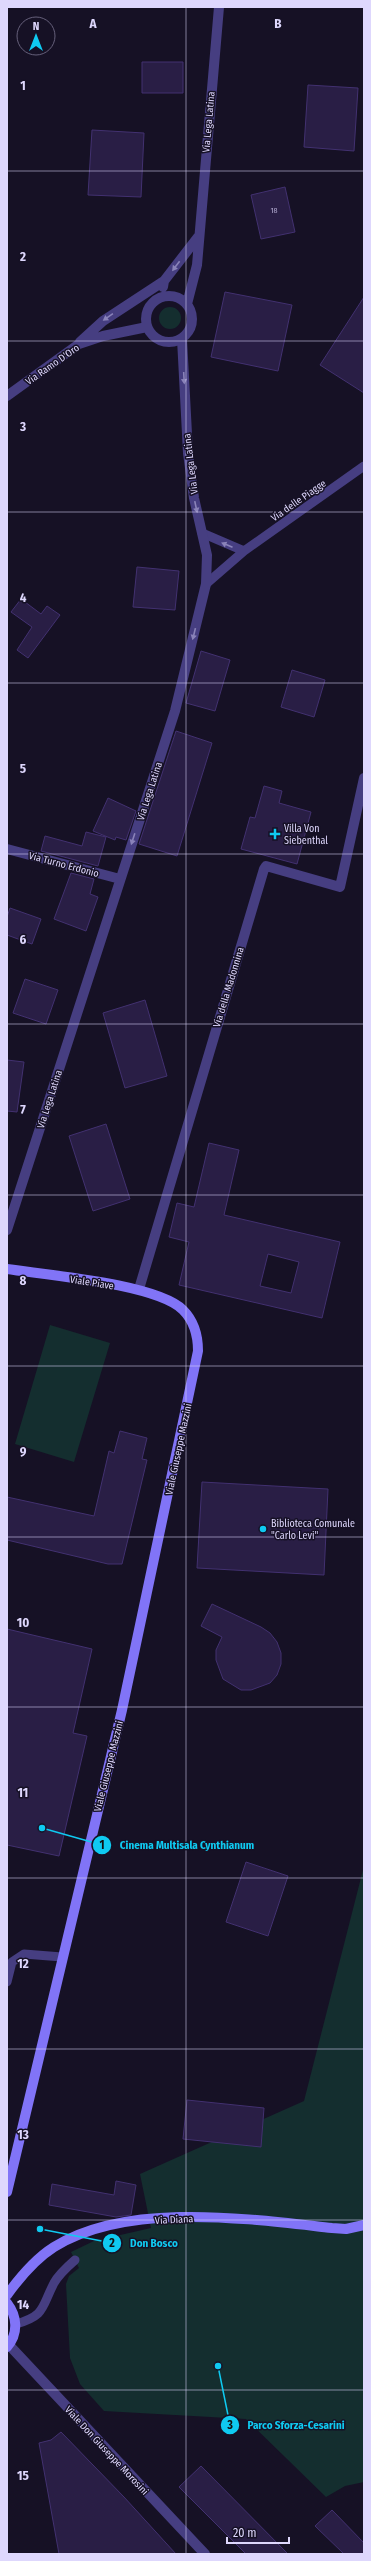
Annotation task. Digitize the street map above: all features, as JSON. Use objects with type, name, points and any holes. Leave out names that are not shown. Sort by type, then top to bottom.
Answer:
[{"type":"street","name":"Via Lega Latina","points":[[187,304],[196,275],[198,237],[219,7]]},
{"type":"street","points":[[132,302],[157,300],[175,297],[187,304],[193,319],[192,326],[182,339],[168,343],[150,333],[147,327],[147,313],[157,300],[164,281],[198,237]]},
{"type":"street","points":[[79,344],[103,321],[164,281]]},
{"type":"street","name":"Via Ramo D'Oro","points":[[7,396],[79,344],[107,335],[147,327]]},
{"type":"street","name":"Via Lega Latina","points":[[7,1230],[175,712],[206,584],[207,560],[188,453],[182,339]]},
{"type":"street","name":"Via della Madonnina","points":[[139,1289],[264,869],[266,866],[340,887],[364,778]]},
{"type":"street","name":"Via Turno Erdonio","points":[[7,849],[120,879]]},
{"type":"street","name":"Viale Piave","points":[[7,1269],[139,1289],[164,1297],[174,1302],[189,1318],[198,1337]]},
{"type":"street","name":"Viale Giuseppe Mazzini","points":[[7,2191],[122,1710],[196,1366],[198,1337]]},
{"type":"street","name":"Via Diana","points":[[7,2294],[30,2268],[54,2248],[79,2236],[109,2227],[156,2219],[191,2217],[346,2229],[364,2224]]},
{"type":"street","points":[[7,2303],[14,2313],[16,2324],[14,2335],[8,2346]]},
{"type":"street","name":"Viale Don Giuseppe Morosini","points":[[8,2346],[205,2554]]},
{"type":"lane","name":"Via delle Piagge","points":[[206,584],[244,552],[364,466]]},
{"type":"lane","points":[[202,533],[244,552]]},
{"type":"lane","points":[[7,1982],[12,1962],[24,1954],[62,1957]]},
{"type":"lane","points":[[16,2324],[31,2320],[42,2312],[54,2284],[62,2271],[75,2260]]},
{"type":"green space","points":[[170,307],[178,310],[181,318],[178,326],[170,329],[162,326],[159,318],[162,310]]},
{"type":"green space","points":[[50,1325],[110,1343],[74,1462],[15,1444]]},
{"type":"green space","points":[[364,1866],[364,2482],[345,2486],[326,2497],[246,2419],[104,2411],[80,2384],[70,2358],[66,2284],[69,2276],[79,2268],[71,2252],[94,2241],[151,2228],[140,2174],[304,2101]]},
{"type":"building","points":[[142,62],[183,62],[183,93],[142,93]]},
{"type":"building","points":[[308,85],[358,88],[354,151],[304,147]]},
{"type":"building","points":[[92,130],[144,133],[141,197],[88,195]]},
{"type":"building","points":[[285,187],[295,232],[261,239],[251,195]]},
{"type":"building","points":[[225,292],[292,305],[278,371],[211,357]]},
{"type":"building","points":[[364,297],[364,393],[320,365]]},
{"type":"building","points":[[137,567],[179,571],[175,610],[133,607]]},
{"type":"building","points":[[21,599],[41,614],[47,606],[60,615],[28,658],[17,650],[32,627],[11,612]]},
{"type":"building","points":[[201,651],[230,660],[215,711],[186,703]]},
{"type":"building","points":[[292,670],[325,680],[314,717],[281,707]]},
{"type":"building","points":[[176,731],[212,743],[177,856],[139,844]]},
{"type":"building","name":"Villa Von Siebenthal","points":[[264,786],[282,791],[279,803],[311,812],[297,864],[241,849],[250,817],[255,818]]},
{"type":"building","points":[[108,798],[136,811],[126,840],[116,837],[115,840],[93,831]]},
{"type":"building","points":[[86,832],[106,837],[98,866],[41,851],[45,836],[82,846]]},
{"type":"building","points":[[71,873],[94,879],[90,894],[98,897],[86,931],[54,919]]},
{"type":"building","points":[[10,908],[41,919],[32,944],[7,935],[7,917]]},
{"type":"building","points":[[25,979],[58,990],[46,1024],[13,1013]]},
{"type":"building","points":[[145,1000],[167,1076],[125,1088],[103,1013]]},
{"type":"building","points":[[7,1060],[24,1062],[17,1112],[7,1111]]},
{"type":"building","points":[[106,1124],[130,1199],[93,1211],[69,1136]]},
{"type":"building","points":[[209,1143],[239,1150],[224,1215],[340,1242],[322,1318],[179,1285],[189,1242],[169,1237],[177,1203],[194,1207]],"holes":[[[268,1254],[299,1262],[291,1293],[260,1286]]]},
{"type":"building","points":[[120,1431],[147,1438],[142,1459],[147,1460],[122,1564],[108,1564],[7,1540],[7,1497],[94,1516],[109,1451],[114,1453]]},
{"type":"building","name":"Biblioteca Comunale \"Carlo Levi\"","points":[[202,1482],[328,1489],[324,1575],[197,1568]]},
{"type":"building","points":[[212,1604],[261,1627],[270,1633],[277,1642],[281,1653],[281,1664],[277,1675],[270,1683],[251,1690],[241,1690],[223,1679],[216,1660],[216,1650],[222,1637],[201,1626]]},
{"type":"building","points":[[7,1629],[92,1649],[73,1733],[87,1736],[59,1856],[7,1845]]},
{"type":"building","points":[[246,1862],[288,1876],[268,1936],[226,1922]]},
{"type":"building","points":[[187,2100],[264,2108],[261,2147],[183,2139]]},
{"type":"building","points":[[116,2181],[136,2185],[131,2215],[116,2217],[49,2205],[52,2184],[114,2195]]},
{"type":"building","points":[[61,2432],[124,2497],[176,2554],[59,2554],[39,2443],[51,2440]]},
{"type":"building","points":[[201,2466],[288,2554],[246,2554],[179,2487]]},
{"type":"building","points":[[332,2510],[364,2543],[364,2554],[344,2554],[315,2526]]},
{"type":"place","name":"Villa Von Siebenthal","points":[[275,834]]},
{"type":"place","name":"Biblioteca Comunale \"Carlo Levi\"","points":[[263,1529]]},
{"type":"place","name":"Cinema Multisala Cynthianum","points":[[42,1828]]},
{"type":"place","name":"Don Bosco","points":[[40,2229]]},
{"type":"place","name":"Parco Sforza-Cesarini","points":[[218,2366]]}]
